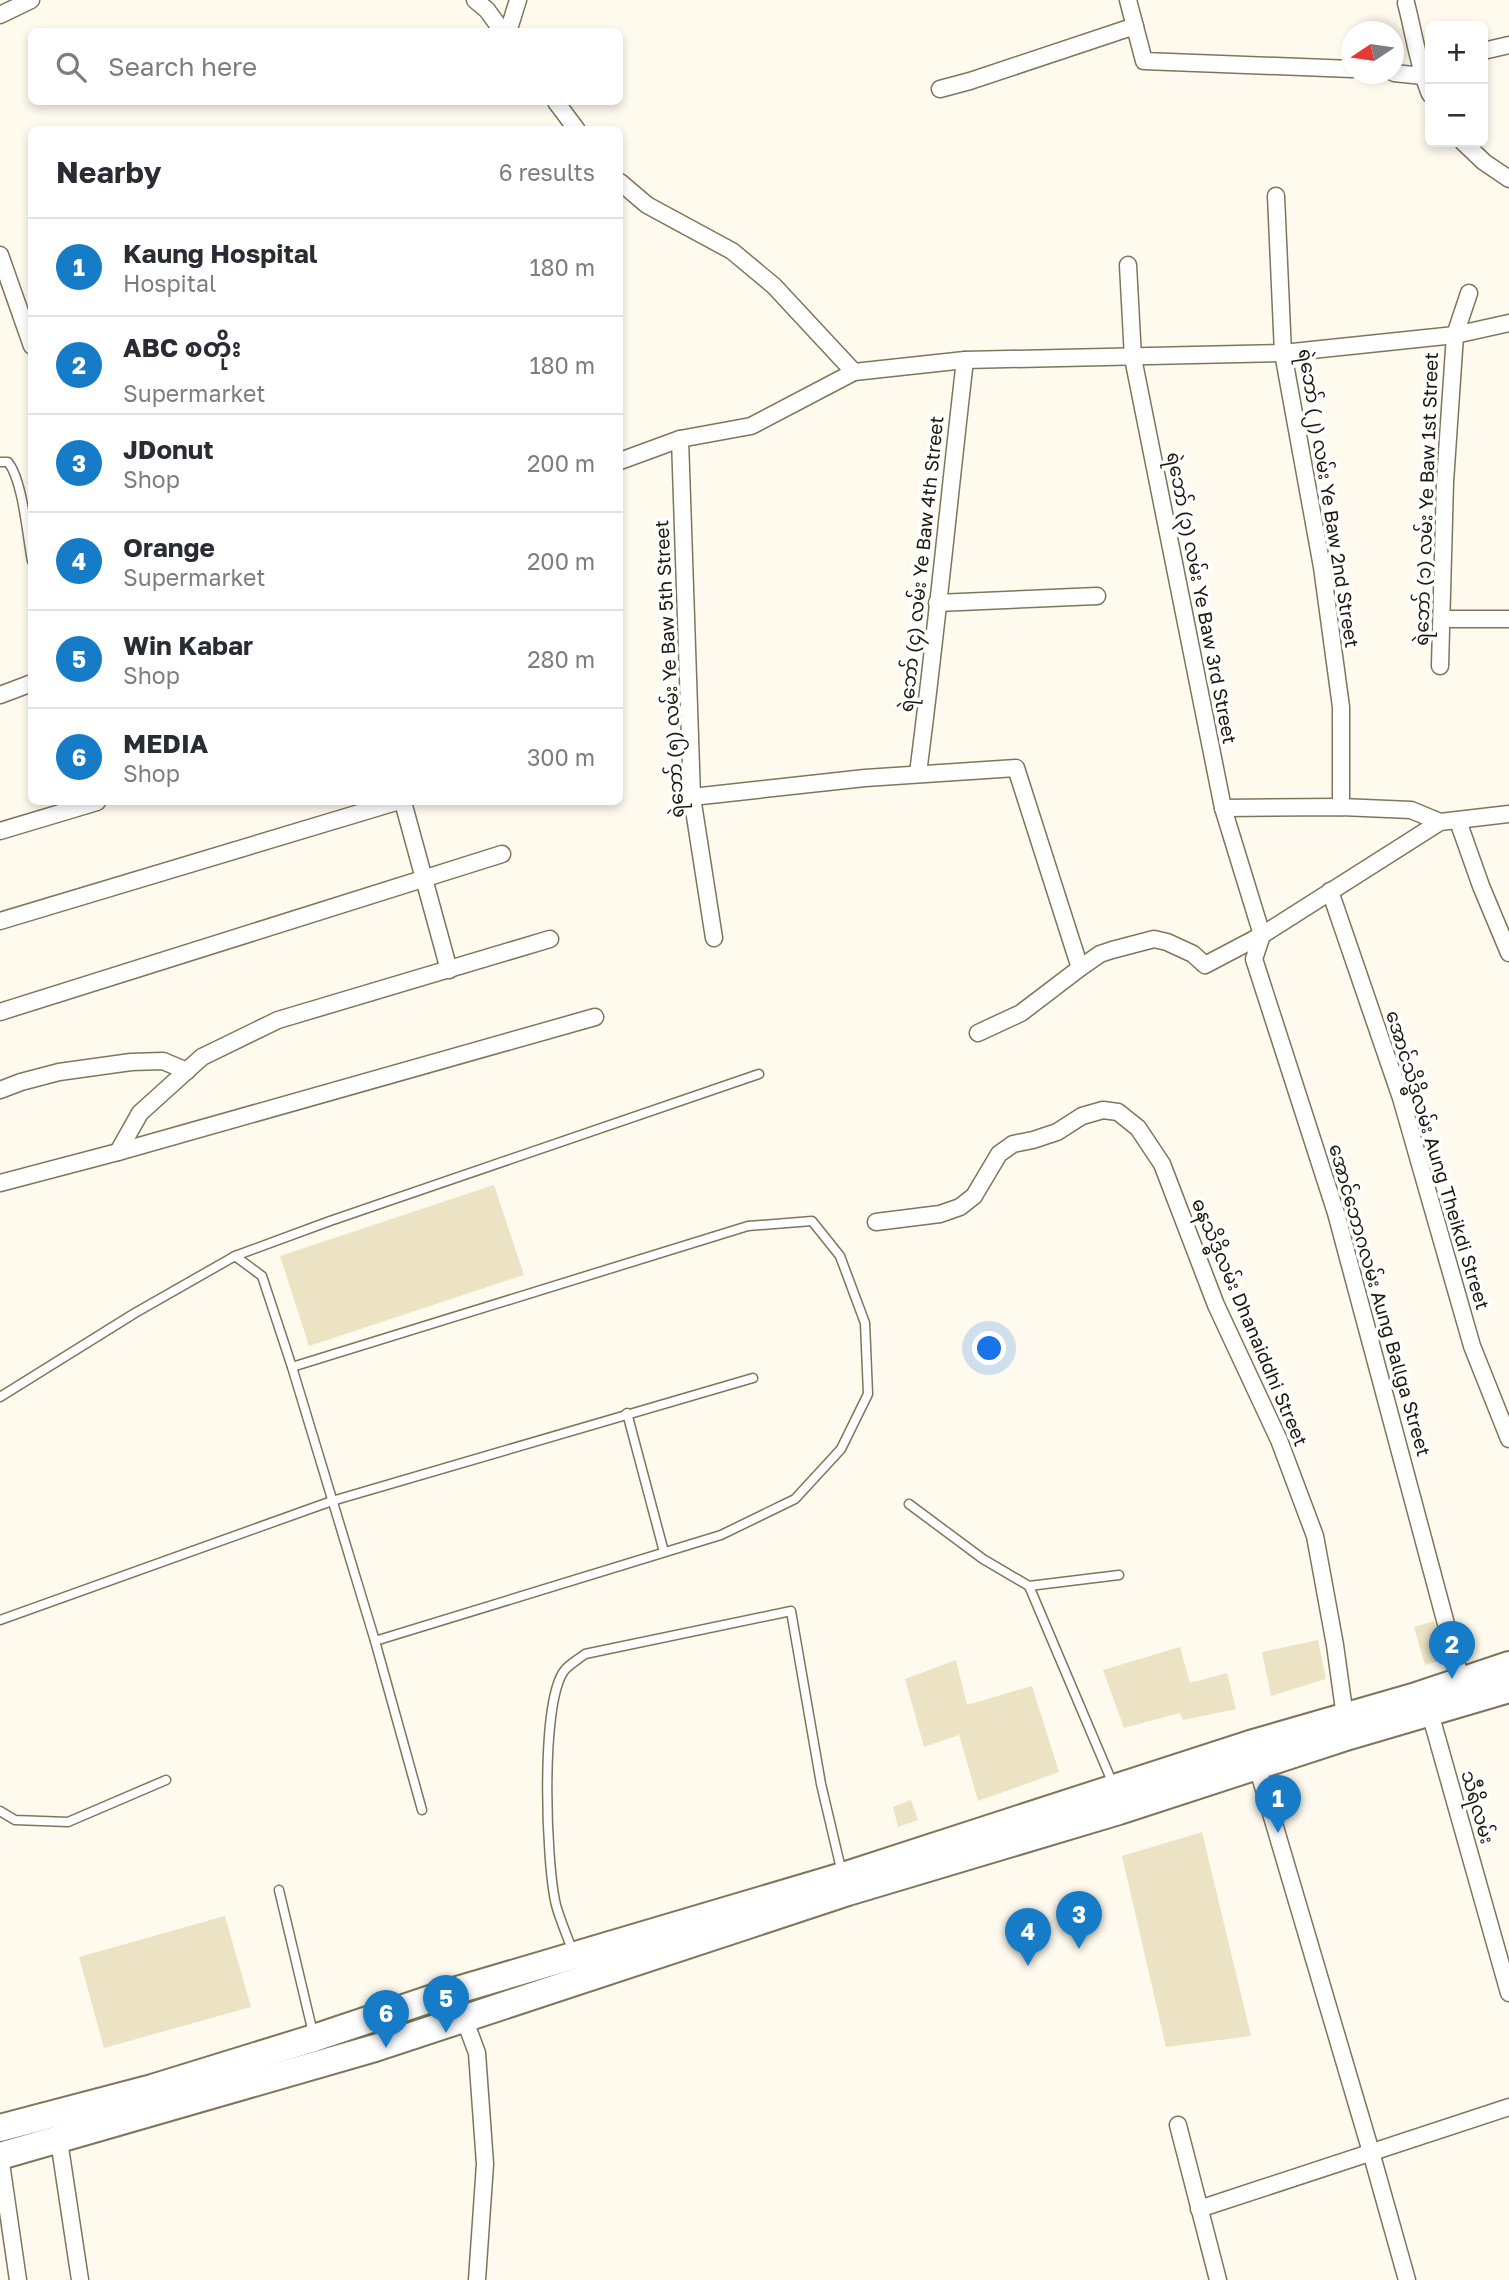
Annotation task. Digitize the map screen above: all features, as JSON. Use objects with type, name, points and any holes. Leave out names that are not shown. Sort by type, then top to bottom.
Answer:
[{"type":"main road","points":[[317,2051],[454,1992],[578,1968],[848,1892],[1345,1717],[1509,1665]]},
{"type":"main road","points":[[0,2156],[57,2127],[317,2051],[465,2019],[578,1968],[843,1875],[1117,1799],[1257,1766],[1509,1689]]},
{"type":"main road","points":[[0,2128],[57,2127]]},
{"type":"street","points":[[0,15],[30,0]]},
{"type":"street","points":[[475,0],[502,28]]},
{"type":"street","points":[[508,28],[518,0]]},
{"type":"street","points":[[1128,0],[1144,61],[1341,69]]},
{"type":"street","points":[[1404,71],[1425,66],[1406,3]]},
{"type":"street","points":[[940,89],[1135,26]]},
{"type":"street","points":[[1488,50],[1509,46]]},
{"type":"street","points":[[558,105],[574,126]]},
{"type":"street","points":[[1468,147],[1509,179]]},
{"type":"street","points":[[623,185],[647,205],[732,251],[774,286],[854,372]]},
{"type":"street","name":"ရဲဘော် (၂) လမ်း Ye Baw 2nd Street","points":[[1276,196],[1283,354],[1322,567],[1341,707],[1341,807]]},
{"type":"street","points":[[0,255],[28,335]]},
{"type":"street","name":"ရဲဘော် (၃) လမ်း Ye Baw 3rd Street","points":[[1128,265],[1133,358],[1223,808],[1262,935]]},
{"type":"street","name":"ရဲဘော် (၁) လမ်း Ye Baw 1st Street","points":[[1440,666],[1445,482],[1455,335],[1469,293]]},
{"type":"street","points":[[623,460],[680,439],[751,426],[854,372],[965,360],[1283,354],[1455,335],[1509,323]]},
{"type":"street","name":"ရဲဘော် (၄) လမ်း Ye Baw 4th Street","points":[[918,773],[934,653],[937,603],[965,360]]},
{"type":"street","name":"ရဲဘော် (၅) လမ်း Ye Baw 5th Street","points":[[680,439],[692,797],[714,938]]},
{"type":"street","points":[[937,603],[1097,596]]},
{"type":"street","points":[[1442,619],[1509,619]]},
{"type":"street","points":[[0,695],[28,684]]},
{"type":"street","points":[[692,797],[918,773],[1016,768],[1080,968]]},
{"type":"street","points":[[0,831],[87,805]]},
{"type":"street","points":[[0,921],[386,805]]},
{"type":"street","points":[[404,805],[449,970]]},
{"type":"street","points":[[1223,808],[1341,807],[1410,810],[1440,822],[1509,814]]},
{"type":"street","points":[[1458,821],[1509,953]]},
{"type":"street","points":[[978,1033],[1021,1013],[1100,954],[1154,939],[1193,954],[1205,965],[1262,935],[1440,822]]},
{"type":"street","points":[[0,1012],[502,854]]},
{"type":"street","name":"အောင်သိဒ္ဓိလမ်း Aung Theikdi Street","points":[[1330,891],[1401,1098],[1472,1346],[1509,1439]]},
{"type":"street","name":"အောင်ဘောဂလမ်း Aung Ballga Street","points":[[1262,935],[1254,959],[1336,1213],[1461,1680]]},
{"type":"street","points":[[118,1153],[140,1113],[202,1057],[278,1020],[550,939]]},
{"type":"street","points":[[0,1183],[118,1153],[595,1017]]},
{"type":"street","points":[[0,1090],[59,1072],[131,1062],[163,1061],[187,1071]]},
{"type":"street","name":"ဓနသိဒ္ဓိလမ်း Dhanaiddhi Street","points":[[876,1222],[940,1214],[960,1207],[974,1196],[999,1154],[1013,1144],[1057,1132],[1082,1116],[1103,1110],[1118,1112],[1138,1128],[1162,1164],[1216,1305],[1279,1440],[1315,1536],[1345,1717]]},
{"type":"street","name":"သီရိလမ်း","points":[[1430,1713],[1509,1993]]},
{"type":"street","points":[[1257,1766],[1407,2280]]},
{"type":"street","points":[[454,1992],[477,2053],[485,2164],[477,2280]]},
{"type":"street","points":[[1199,2209],[1509,2107]]},
{"type":"street","points":[[1178,2125],[1218,2280]]},
{"type":"street","points":[[57,2127],[80,2280]]},
{"type":"street","points":[[0,2156],[18,2280]]},
{"type":"lane","points":[[0,461],[8,462],[13,469],[28,539]]},
{"type":"lane","points":[[0,1397],[135,1313],[235,1256],[330,1220],[760,1074]]},
{"type":"lane","points":[[292,1367],[748,1226],[812,1221],[839,1256],[864,1323],[868,1394],[841,1449],[795,1499],[721,1535],[375,1641]]},
{"type":"lane","points":[[235,1256],[262,1276],[375,1641],[422,1810]]},
{"type":"lane","points":[[0,1620],[332,1501],[753,1378]]},
{"type":"lane","points":[[627,1413],[664,1552]]},
{"type":"lane","points":[[909,1504],[983,1559],[1029,1586],[1117,1799]]},
{"type":"lane","points":[[1029,1586],[1119,1575]]},
{"type":"lane","points":[[578,1968],[556,1903],[548,1828],[548,1751],[554,1700],[564,1671],[585,1654],[791,1611],[821,1784],[843,1875]]},
{"type":"lane","points":[[0,1811],[15,1820],[68,1822],[166,1780]]},
{"type":"lane","points":[[279,1890],[317,2051]]},
{"type":"building","points":[[494,1185],[524,1275],[309,1346],[280,1256]]},
{"type":"building","points":[[1434,1621],[1445,1659],[1425,1665],[1414,1627]]},
{"type":"building","points":[[1318,1640],[1326,1679],[1271,1696],[1262,1652]]},
{"type":"building","points":[[1180,1647],[1190,1683],[1227,1673],[1236,1709],[1183,1720],[1180,1713],[1124,1728],[1103,1670]]},
{"type":"building","points":[[956,1660],[967,1705],[1032,1686],[1059,1772],[978,1801],[959,1735],[924,1747],[905,1679]]},
{"type":"building","points":[[911,1800],[918,1820],[898,1827],[893,1807]]},
{"type":"building","points":[[1202,1832],[1251,2036],[1166,2047],[1122,1856]]},
{"type":"building","points":[[225,1916],[251,2007],[104,2048],[79,1957]]},
{"type":"place","name":"ABC စတိုး","points":[[1452,1679]]},
{"type":"place","name":"Kaung Hospital","points":[[1278,1833]]},
{"type":"place","name":"JDonut","points":[[1079,1949]]},
{"type":"place","name":"Orange","points":[[1028,1966]]},
{"type":"place","name":"Win Kabar","points":[[446,2033]]},
{"type":"place","name":"MEDIA","points":[[386,2048]]}]
